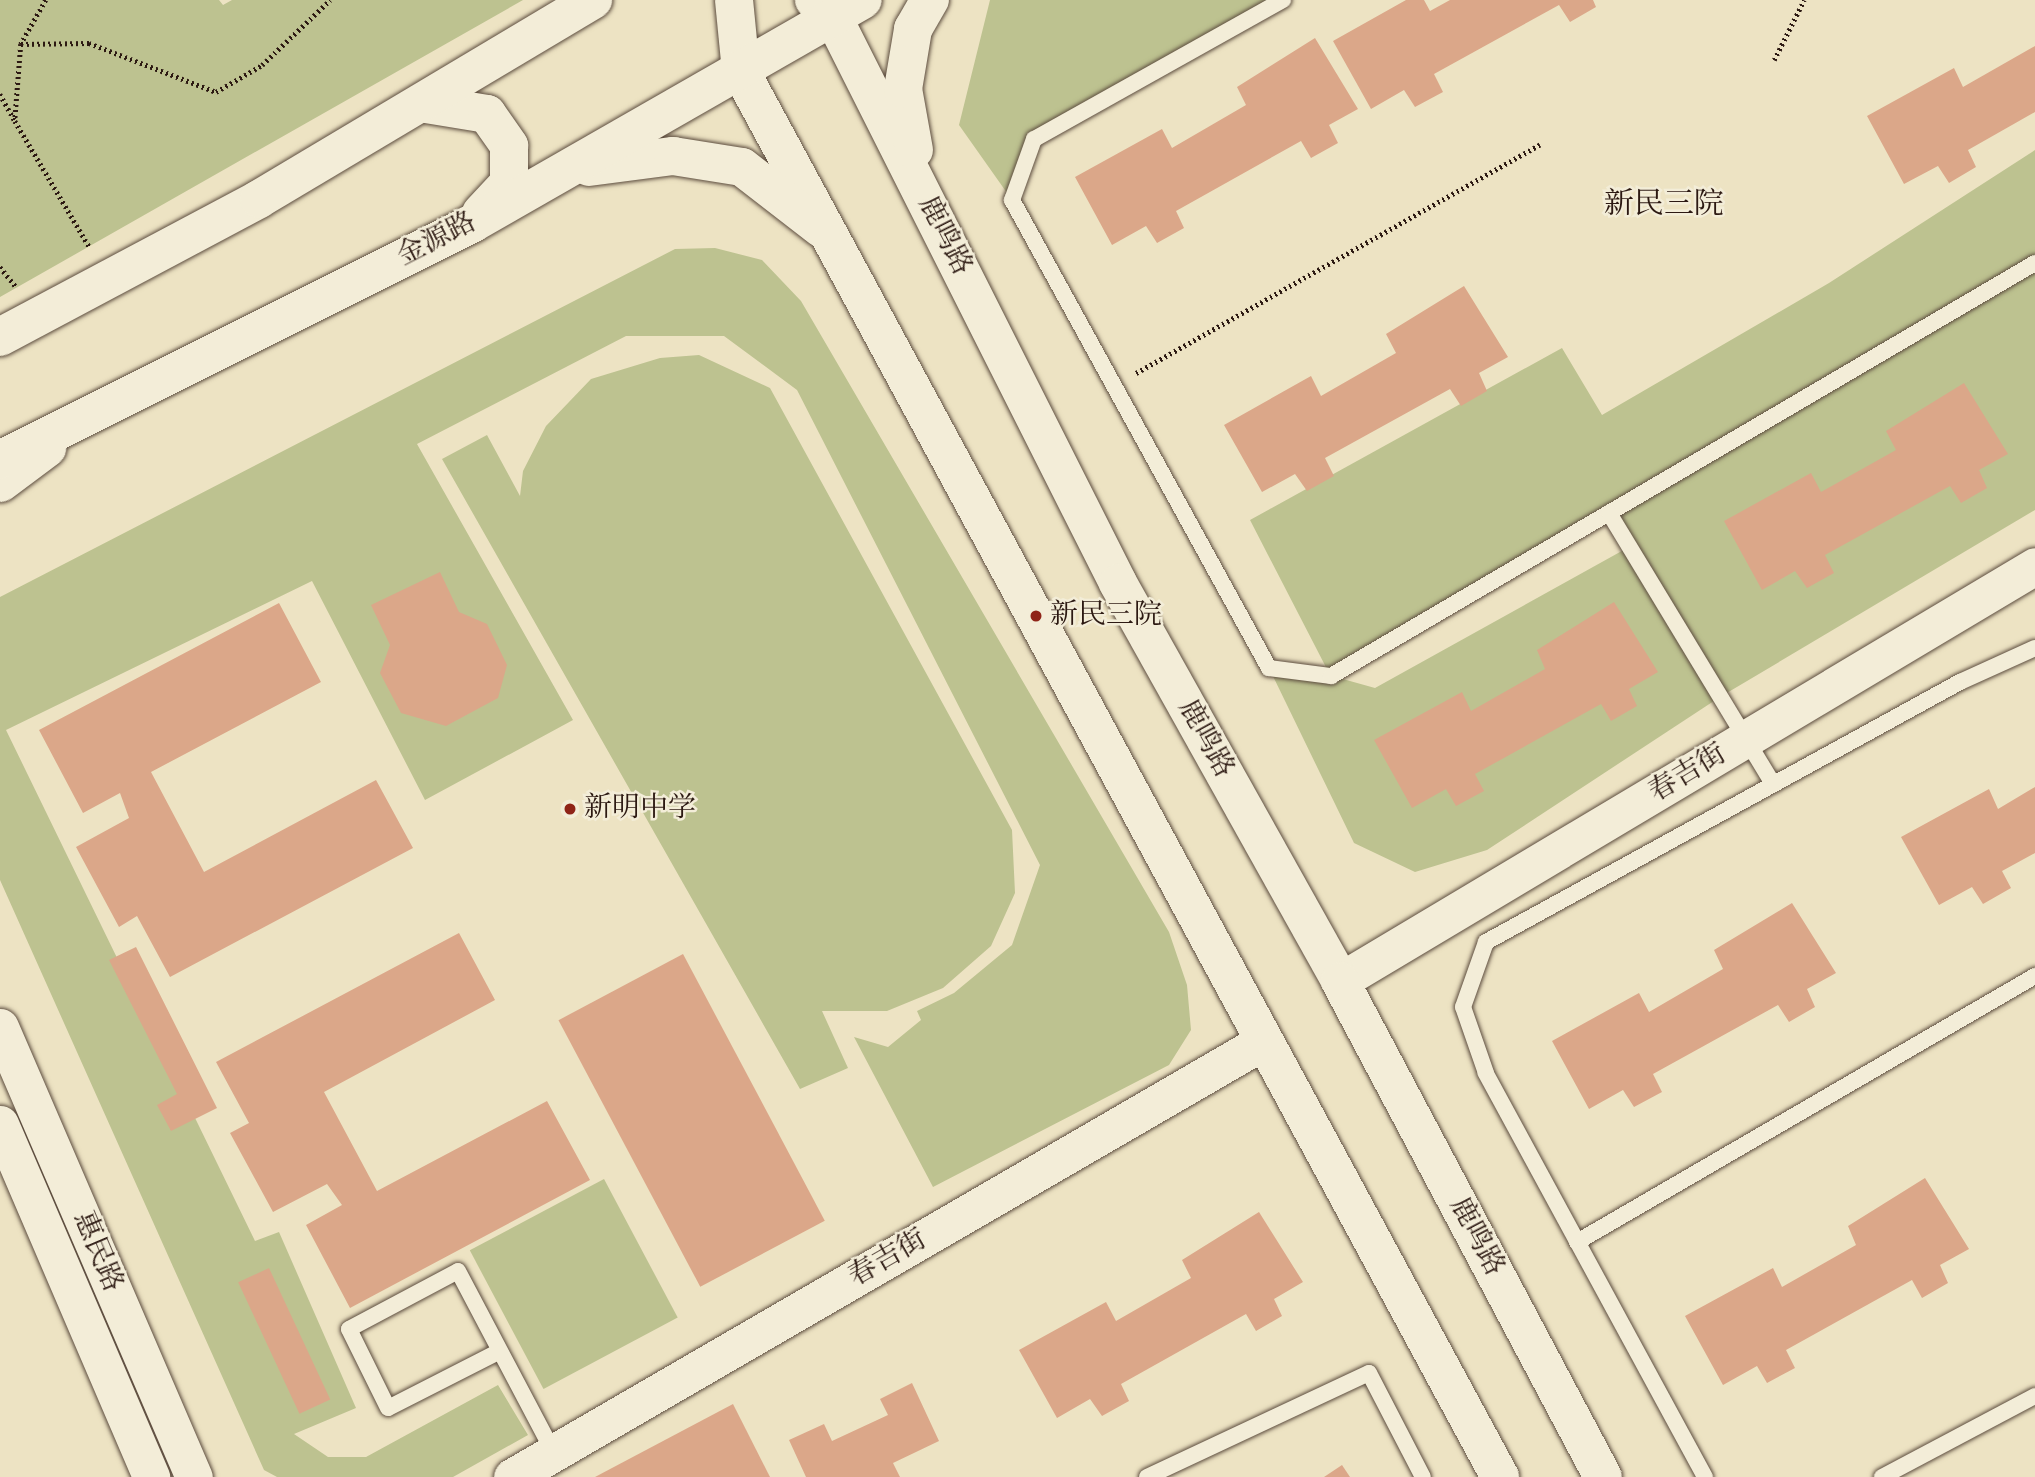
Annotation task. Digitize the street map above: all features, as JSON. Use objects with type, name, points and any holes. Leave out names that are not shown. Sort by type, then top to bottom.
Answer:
[{"type":"main road","points":[[0,337],[426,104],[593,0]]},
{"type":"main road","points":[[734,0],[741,72],[1500,1477]]},
{"type":"main road","points":[[920,190],[903,89],[913,29],[930,0]]},
{"type":"main road","name":"金源路","points":[[0,460],[91,417],[473,223],[741,72],[837,6]]},
{"type":"main road","name":"鹿鸣路","points":[[837,6],[920,190],[1118,583],[1340,981],[1604,1477]]},
{"type":"main road","points":[[426,104],[487,114],[509,146],[509,183],[473,223]]},
{"type":"main road","points":[[569,169],[673,156],[742,167],[833,238]]},
{"type":"street","points":[[0,483],[91,417]]},
{"type":"street","name":"春吉街","points":[[1340,981],[2035,566]]},
{"type":"street","name":"惠民路","points":[[0,1027],[194,1477]]},
{"type":"street","name":"春吉街","points":[[512,1477],[1264,1041]]},
{"type":"street","name":"惠民路","points":[[0,1124],[151,1477]]},
{"type":"lane","points":[[1283,0],[1034,139],[1012,200],[1269,668],[1331,676],[2035,263]]},
{"type":"lane","points":[[1609,513],[1773,784]]},
{"type":"lane","points":[[1705,1477],[1486,1073],[1462,1007],[1486,942],[1773,784],[2035,648]]},
{"type":"lane","points":[[1577,1242],[2035,976]]},
{"type":"lane","points":[[498,1352],[388,1408],[349,1329],[458,1271],[498,1352],[554,1453]]},
{"type":"lane","points":[[1147,1477],[1369,1373],[1423,1477]]},
{"type":"lane","points":[[1882,1477],[2035,1396]]},
{"type":"path","points":[[15,121],[21,44],[46,0]]},
{"type":"path","points":[[21,44],[89,43],[216,92],[262,65],[330,0]]},
{"type":"path","points":[[1774,60],[1804,0]]},
{"type":"path","points":[[0,94],[109,279]]},
{"type":"path","points":[[1114,386],[1540,144]]},
{"type":"green space","points":[[0,0],[219,0],[223,5],[232,0],[523,0],[0,297]]},
{"type":"green space","points":[[990,0],[1283,0],[1034,139],[1012,200],[959,125]]},
{"type":"green space","points":[[2035,150],[2035,510],[1720,697],[1487,850],[1415,872],[1354,843],[1269,668],[1330,675],[1250,520],[1562,348],[1602,415],[1829,283]],"holes":[[[1609,513],[1629,547],[1375,688],[1332,676]]]},
{"type":"green space","points":[[715,248],[762,260],[801,301],[1169,932],[1187,985],[1191,1030],[1169,1065],[933,1187],[854,1037],[888,1047],[921,1020],[917,1011],[954,993],[1012,945],[1040,865],[797,390],[724,336],[626,336],[417,444],[573,720],[425,800],[312,581],[6,730],[255,1241],[279,1232],[356,1408],[294,1434],[328,1457],[366,1457],[498,1385],[528,1435],[453,1477],[277,1477],[264,1470],[0,880],[0,597],[675,249]]},
{"type":"green space","points":[[699,355],[770,388],[1012,830],[1015,893],[991,946],[943,988],[887,1011],[822,1011],[848,1068],[800,1089],[442,459],[487,435],[520,496],[523,471],[546,426],[591,379],[660,358]]},
{"type":"green space","points":[[604,1179],[678,1318],[543,1389],[470,1250]]},
{"type":"building","points":[[1406,0],[1424,0],[1430,11],[1450,0],[1593,0],[1596,7],[1570,22],[1559,5],[1434,74],[1443,92],[1415,107],[1404,90],[1371,109],[1333,41]]},
{"type":"building","points":[[1315,38],[1358,109],[1329,125],[1338,143],[1311,158],[1301,141],[1176,211],[1184,228],[1157,243],[1146,226],[1112,245],[1075,177],[1162,129],[1172,148],[1246,105],[1237,87]]},
{"type":"building","points":[[2035,46],[2035,112],[1968,150],[1976,167],[1949,183],[1938,166],[1904,184],[1867,116],[1954,68],[1963,87]]},
{"type":"building","points":[[1464,286],[1508,357],[1479,373],[1487,391],[1461,406],[1450,389],[1325,458],[1334,476],[1307,491],[1295,474],[1262,492],[1224,425],[1311,376],[1321,396],[1396,353],[1386,334]]},
{"type":"building","points":[[1964,383],[2008,454],[1979,470],[1987,488],[1961,503],[1950,486],[1825,555],[1834,573],[1807,588],[1795,571],[1762,590],[1724,521],[1811,473],[1821,492],[1896,450],[1886,431]]},
{"type":"building","points":[[440,572],[459,612],[487,624],[507,665],[498,698],[446,726],[401,713],[380,673],[390,645],[371,605]]},
{"type":"building","points":[[1614,602],[1658,672],[1629,689],[1637,706],[1611,721],[1601,704],[1475,774],[1484,791],[1456,806],[1446,789],[1412,808],[1374,740],[1462,692],[1471,711],[1545,669],[1537,650]]},
{"type":"building","points":[[279,603],[321,682],[151,772],[204,872],[376,780],[413,848],[170,977],[137,916],[119,927],[76,847],[129,818],[120,793],[83,813],[39,730]]},
{"type":"building","points":[[2035,787],[2035,853],[2002,871],[2011,888],[1983,904],[1972,887],[1939,905],[1901,837],[1989,789],[1998,809]]},
{"type":"building","points":[[1792,903],[1836,973],[1807,989],[1815,1007],[1789,1022],[1778,1005],[1653,1074],[1662,1092],[1634,1107],[1623,1090],[1589,1109],[1552,1041],[1639,993],[1649,1012],[1723,969],[1714,950]]},
{"type":"building","points":[[459,933],[495,1000],[324,1092],[377,1191],[547,1101],[590,1180],[350,1308],[306,1225],[342,1205],[327,1184],[273,1212],[230,1133],[249,1123],[216,1062]]},
{"type":"building","points":[[136,947],[217,1108],[171,1131],[157,1105],[177,1094],[109,960]]},
{"type":"building","points":[[683,954],[825,1221],[700,1287],[559,1020]]},
{"type":"building","points":[[1925,1178],[1969,1249],[1940,1265],[1948,1283],[1922,1298],[1912,1280],[1786,1350],[1795,1368],[1767,1383],[1757,1366],[1723,1385],[1685,1316],[1773,1268],[1782,1287],[1856,1245],[1848,1226]]},
{"type":"building","points":[[1259,1212],[1303,1282],[1274,1299],[1282,1316],[1256,1331],[1246,1314],[1121,1384],[1129,1401],[1102,1416],[1090,1399],[1057,1418],[1019,1350],[1106,1302],[1116,1321],[1191,1278],[1182,1260]]},
{"type":"building","points":[[269,1268],[330,1399],[299,1414],[238,1282]]},
{"type":"building","points":[[912,1383],[939,1441],[893,1463],[900,1477],[806,1477],[789,1440],[824,1424],[832,1441],[888,1415],[880,1399]]},
{"type":"building","points":[[733,1404],[770,1477],[595,1477]]},
{"type":"building","points":[[1342,1465],[1350,1477],[1324,1477]]},
{"type":"place","name":"新民三院","points":[[1036,616]]},
{"type":"place","name":"新明中学","points":[[570,809]]},
{"type":"district","name":"新民三院","points":[[1664,205]]}]
